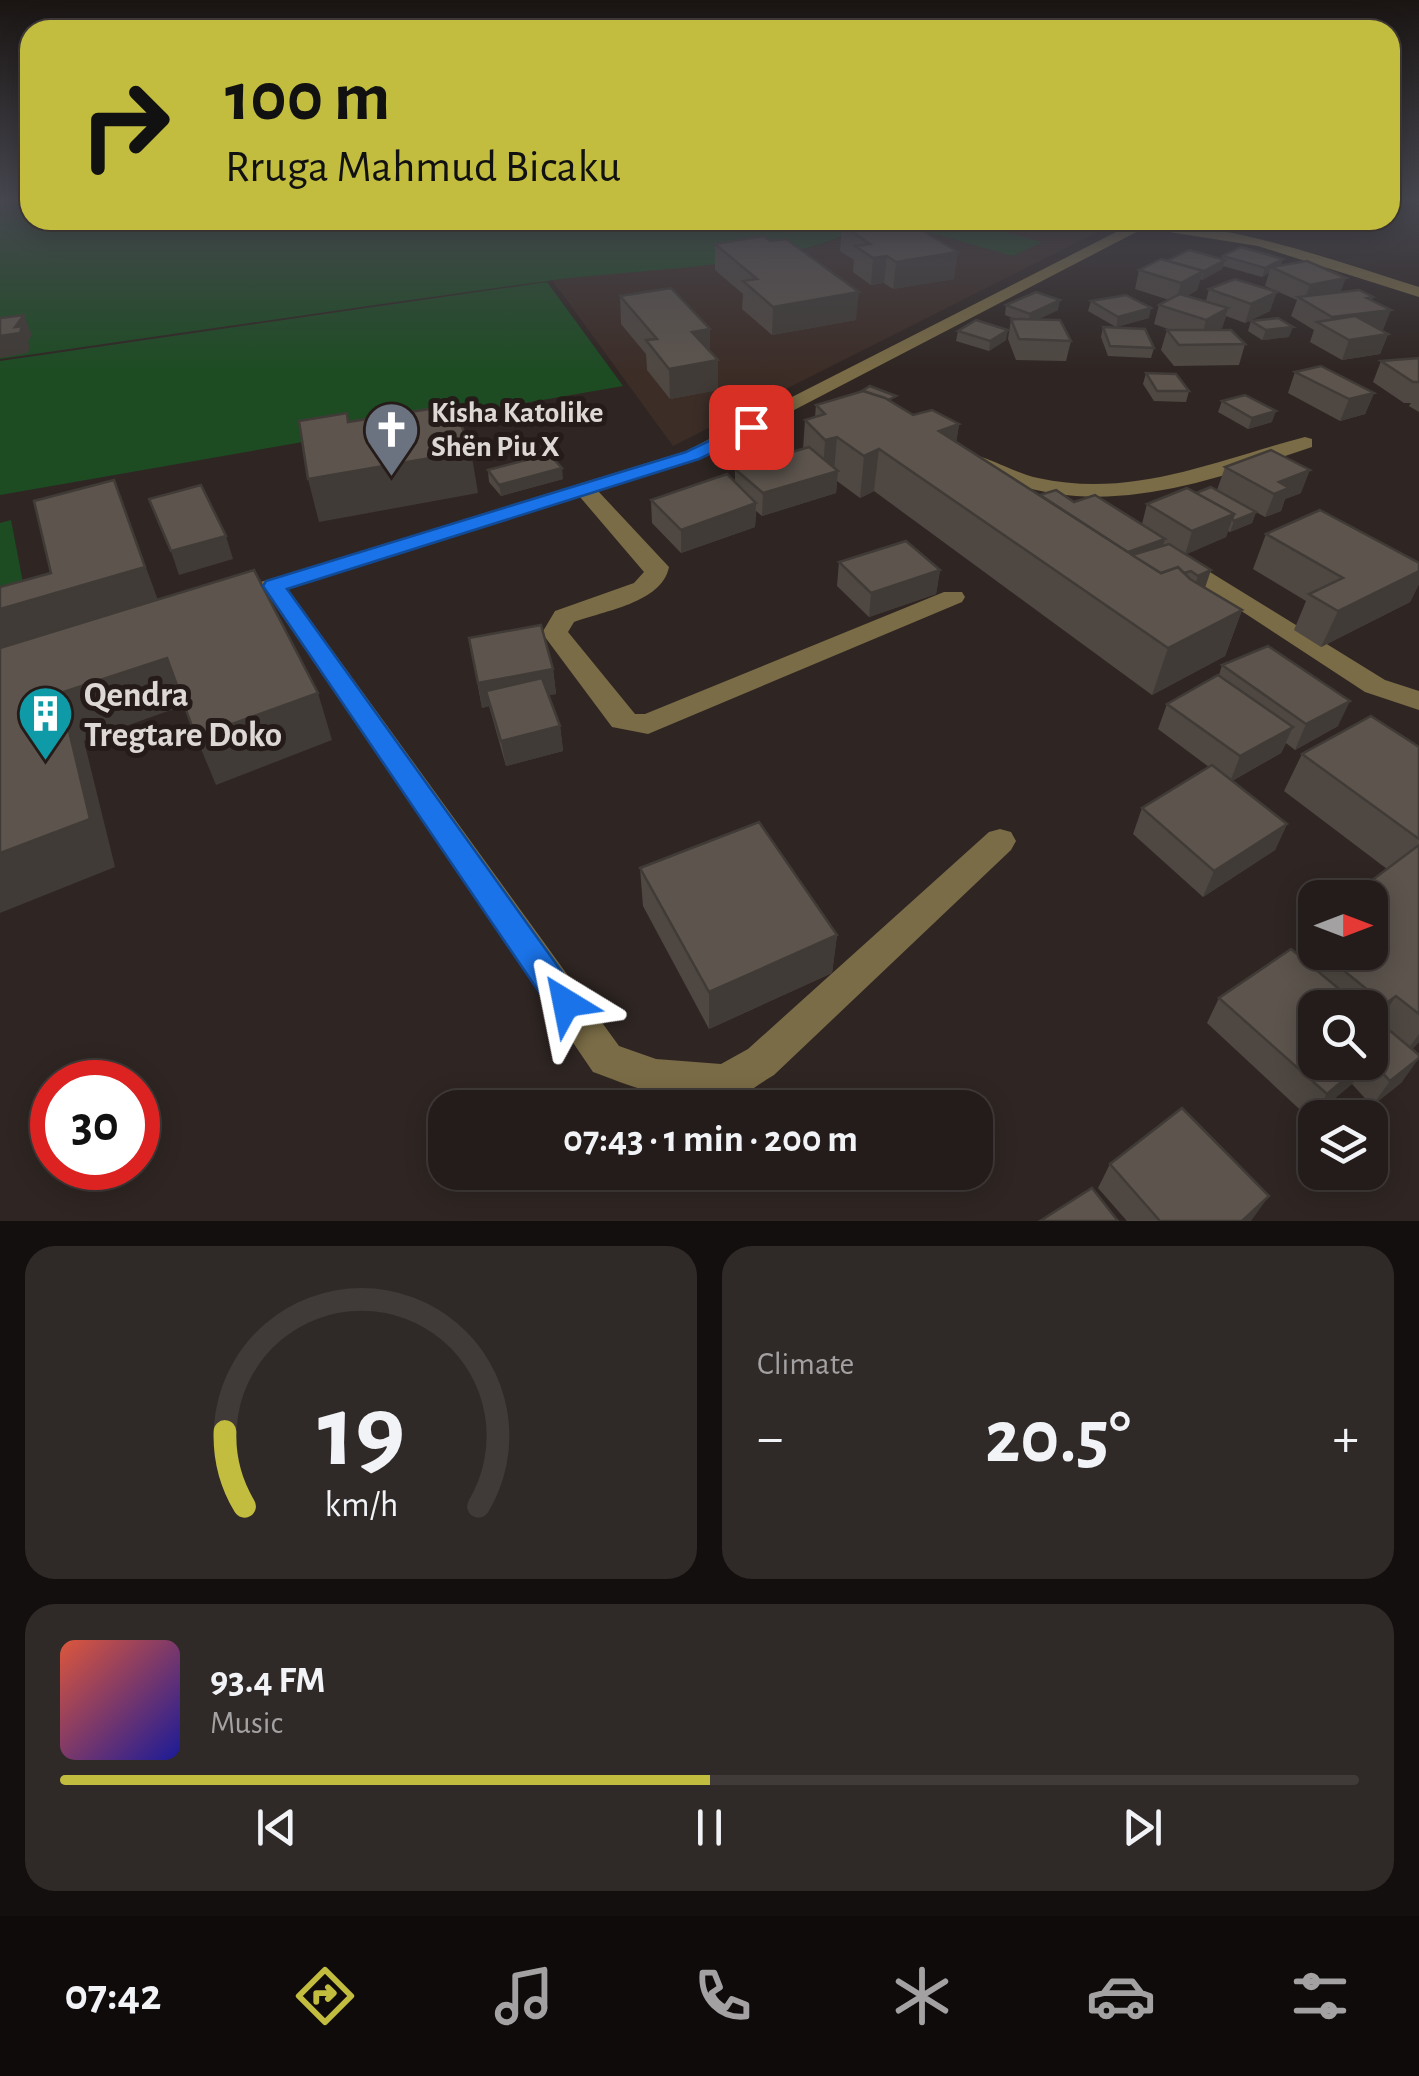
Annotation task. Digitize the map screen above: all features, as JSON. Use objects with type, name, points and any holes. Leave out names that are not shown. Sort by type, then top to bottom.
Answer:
[{"type":"street","points":[[219,603],[692,456],[818,401],[1070,257]]},
{"type":"street","points":[[1308,257],[1419,292]]},
{"type":"street","points":[[944,450],[1033,484],[1078,491],[1167,486],[1306,443]]},
{"type":"street","points":[[584,489],[657,567],[657,572],[649,585],[564,617],[556,632],[622,720],[633,724],[648,724],[953,597]]},
{"type":"street","points":[[1078,491],[1110,513]]},
{"type":"street","points":[[1158,545],[1286,632],[1375,686],[1419,701]]},
{"type":"street","points":[[274,586],[606,1060],[656,1077],[725,1082],[761,1062],[1000,841]]},
{"type":"shaded area","points":[[733,257],[1048,257],[673,446],[552,280]]},
{"type":"green space","points":[[0,257],[763,257],[547,281],[0,359]]},
{"type":"green space","points":[[547,282],[623,386],[0,495],[0,361]]},
{"type":"green space","points":[[11,520],[29,614],[0,623],[0,523]]},
{"type":"building","points":[[731,257],[811,257],[859,292],[773,307],[743,281],[757,279]]},
{"type":"building","points":[[888,257],[927,257],[896,262]]},
{"type":"building","points":[[1175,257],[1225,260],[1204,271],[1167,261]]},
{"type":"building","points":[[1226,257],[1283,259],[1265,268]]},
{"type":"building","points":[[1161,259],[1203,271],[1181,283],[1139,270]]},
{"type":"building","points":[[1307,261],[1346,278],[1310,285],[1271,267]]},
{"type":"building","points":[[1235,279],[1277,292],[1251,304],[1209,289]]},
{"type":"building","points":[[671,288],[710,329],[692,332],[718,360],[669,369],[646,340],[657,339],[620,296]]},
{"type":"building","points":[[1359,290],[1391,310],[1332,317],[1298,297]]},
{"type":"building","points":[[1036,292],[1060,300],[1030,314],[1006,305]]},
{"type":"building","points":[[1180,294],[1228,308],[1206,320],[1159,305]]},
{"type":"building","points":[[1126,295],[1151,308],[1118,317],[1091,301]]},
{"type":"building","points":[[24,315],[15,327],[22,326],[20,333],[0,336],[0,318]]},
{"type":"building","points":[[1355,316],[1388,334],[1349,340],[1317,322]]},
{"type":"building","points":[[1278,318],[1293,327],[1266,330],[1251,321]]},
{"type":"building","points":[[1011,319],[1060,320],[1071,341],[1019,339]]},
{"type":"building","points":[[976,320],[1008,330],[990,341],[958,331]]},
{"type":"building","points":[[1103,327],[1145,329],[1154,348],[1110,346]]},
{"type":"building","points":[[1167,330],[1231,330],[1245,344],[1179,345]]},
{"type":"building","points":[[1419,358],[1419,382],[1381,361]]},
{"type":"building","points":[[1321,366],[1374,393],[1349,399],[1295,372]]},
{"type":"building","points":[[1146,373],[1176,374],[1189,391],[1157,391]]},
{"type":"building","points":[[870,386],[896,396],[888,400],[860,392]]},
{"type":"building","points":[[863,391],[885,398],[913,415],[932,410],[959,424],[939,431],[1161,573],[1178,567],[1190,579],[1242,610],[1168,648],[879,449],[864,456],[837,437],[825,440],[805,420],[825,414],[816,405]]},
{"type":"building","points":[[1245,395],[1276,411],[1252,418],[1222,401]]},
{"type":"building","points":[[454,405],[471,451],[308,479],[299,421],[347,413],[348,422]]},
{"type":"building","points":[[809,447],[838,471],[763,493],[735,469]]},
{"type":"building","points":[[1271,450],[1310,470],[1279,482],[1289,488],[1274,494],[1225,467]]},
{"type":"building","points":[[549,454],[562,468],[499,485],[488,470]]},
{"type":"building","points":[[727,474],[756,503],[681,530],[651,500]]},
{"type":"building","points":[[114,480],[145,567],[0,609],[0,587],[51,573],[34,501]]},
{"type":"building","points":[[201,485],[226,536],[171,551],[149,499]]},
{"type":"building","points":[[1211,487],[1256,512],[1234,521],[1234,514],[1196,493]]},
{"type":"building","points":[[1187,488],[1234,514],[1192,531],[1147,504]]},
{"type":"building","points":[[1056,490],[1074,502],[1095,495],[1165,539],[1128,552],[1040,495]]},
{"type":"building","points":[[1320,510],[1419,563],[1419,571],[1338,611],[1309,594],[1343,578],[1266,534]]},
{"type":"building","points":[[906,541],[940,570],[871,593],[839,562]]},
{"type":"building","points":[[1169,544],[1211,570],[1198,576],[1191,571],[1184,573],[1178,567],[1161,573],[1132,555]]},
{"type":"building","points":[[254,570],[318,693],[196,737],[167,658],[60,693],[90,819],[0,853],[0,648]]},
{"type":"building","points":[[541,625],[553,669],[478,683],[469,638]]},
{"type":"building","points":[[1268,646],[1350,701],[1306,724],[1222,665]]},
{"type":"building","points":[[1218,675],[1293,727],[1240,756],[1167,704]]},
{"type":"building","points":[[542,678],[560,726],[501,741],[486,691]]},
{"type":"building","points":[[1371,716],[1419,747],[1419,839],[1302,754]]},
{"type":"building","points":[[1212,765],[1287,824],[1214,871],[1142,808]]},
{"type":"building","points":[[759,822],[837,935],[709,992],[640,868]]},
{"type":"building","points":[[1419,845],[1419,1014],[1396,996],[1388,1002],[1388,990],[1368,990],[1343,970],[1388,970],[1388,880],[1372,880]]},
{"type":"building","points":[[1291,949],[1298,955],[1298,970],[1316,970],[1340,990],[1298,990],[1298,1068],[1219,998]]},
{"type":"building","points":[[1388,1029],[1419,1055],[1388,1079]]},
{"type":"building","points":[[1311,1080],[1344,1080],[1327,1094]]},
{"type":"building","points":[[1182,1108],[1269,1196],[1242,1221],[1160,1221],[1110,1164]]},
{"type":"building","points":[[1092,1188],[1118,1221],[1040,1221]]},
{"type":"place","name":"Kisha Katolike Shën Piu X","points":[[392,478]]},
{"type":"place","name":"Qendra Tregtare Doko","points":[[45,763]]},
{"type":"route","points":[[566,1003],[274,586],[692,456],[751,427]]}]
